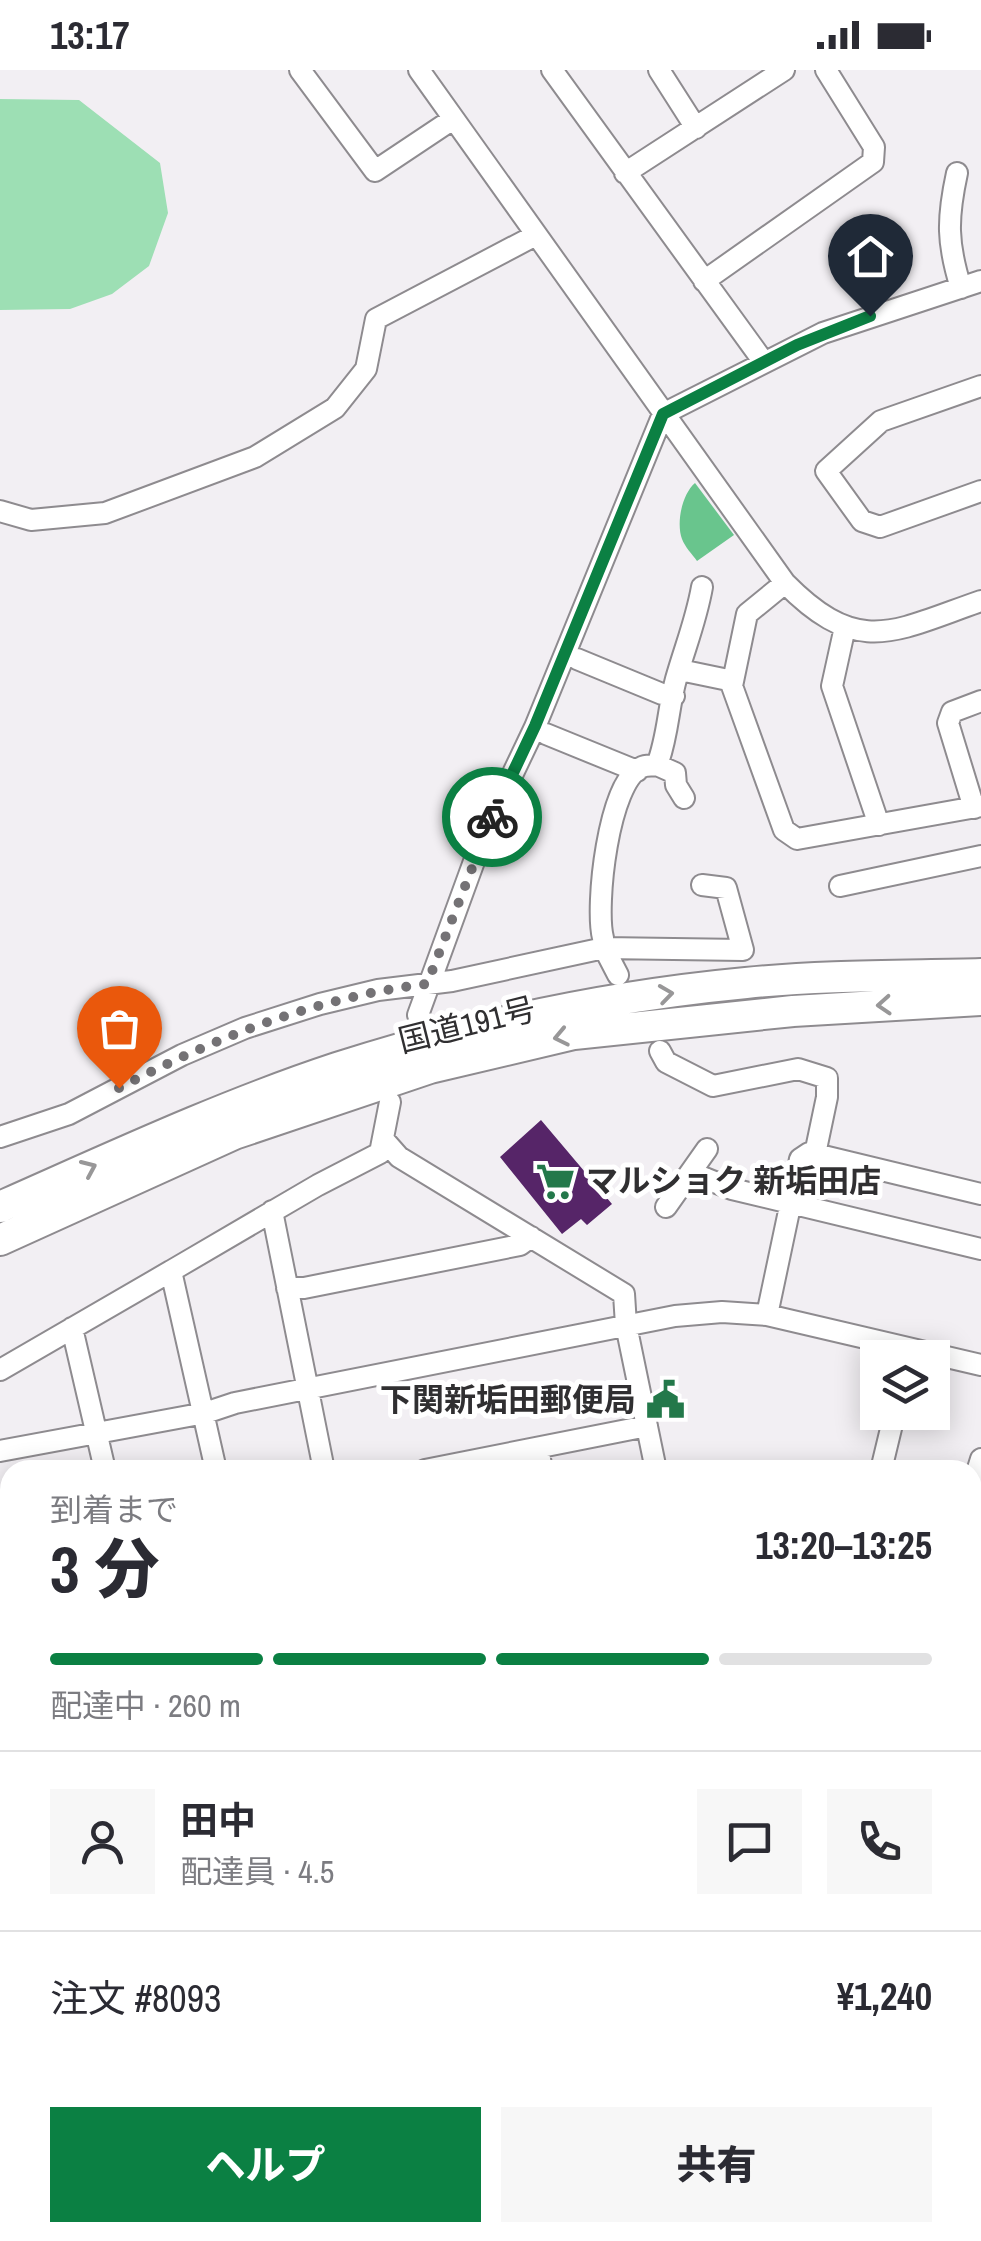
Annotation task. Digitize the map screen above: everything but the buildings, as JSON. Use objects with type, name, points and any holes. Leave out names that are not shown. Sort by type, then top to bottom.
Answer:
[{"type":"highway","points":[[814,978],[981,960]]},
{"type":"highway","name":"国道191号","points":[[8,1203],[210,1116],[336,1068],[452,1035],[592,1004],[744,983],[981,974]]},
{"type":"highway","name":"国道191号","points":[[0,1240],[234,1134],[430,1068],[574,1034],[793,1011],[981,1000]]},
{"type":"highway","points":[[0,1262],[234,1134]]},
{"type":"street","points":[[300,70],[375,171],[453,119]]},
{"type":"street","points":[[419,70],[785,583],[807,605],[845,627],[883,634],[981,601]]},
{"type":"street","points":[[552,70],[763,361]]},
{"type":"street","points":[[659,70],[696,128]]},
{"type":"street","points":[[624,173],[784,70]]},
{"type":"street","points":[[704,281],[872,162],[874,147],[826,70]]},
{"type":"street","points":[[418,1014],[484,834],[535,726],[663,414],[836,328],[971,285],[948,245],[957,173]]},
{"type":"street","points":[[0,511],[32,520],[105,513],[255,457],[335,408],[366,369],[376,319],[536,235]]},
{"type":"street","points":[[981,386],[882,420],[826,471],[862,521],[880,528],[981,492]]},
{"type":"street","points":[[785,583],[747,614],[733,681],[784,830],[797,839],[978,807],[948,723],[952,712],[981,701]]},
{"type":"street","points":[[618,975],[600,926],[605,849],[624,785],[647,768],[666,743],[668,695],[696,626],[702,588]]},
{"type":"street","points":[[845,627],[832,686],[879,825]]},
{"type":"street","points":[[577,659],[668,695]]},
{"type":"street","points":[[680,670],[733,681]]},
{"type":"street","points":[[546,734],[647,768],[674,773],[684,798]]},
{"type":"street","points":[[840,886],[981,856]]},
{"type":"street","points":[[0,1137],[69,1114],[182,1055],[245,1028],[364,993],[427,984],[604,943],[743,950],[726,888],[702,885]]},
{"type":"street","points":[[660,1052],[666,1062],[713,1086],[798,1069],[826,1078],[827,1097],[815,1154]]},
{"type":"street","points":[[0,1370],[318,1184],[380,1153],[390,1102]]},
{"type":"street","points":[[384,1140],[399,1157],[624,1294],[626,1325],[654,1460]]},
{"type":"street","points":[[666,1206],[707,1149]]},
{"type":"street","points":[[767,1315],[800,1159],[809,1153],[981,1194]]},
{"type":"street","points":[[692,1173],[724,1187],[981,1248]]},
{"type":"street","points":[[272,1211],[322,1460]]},
{"type":"street","points":[[287,1288],[304,1288],[520,1245],[531,1237]]},
{"type":"street","points":[[171,1271],[214,1460]]},
{"type":"street","points":[[0,1451],[205,1413],[234,1403],[626,1325],[710,1312],[767,1315],[860,1340]]},
{"type":"street","points":[[72,1328],[103,1460]]},
{"type":"street","points":[[950,1360],[981,1365]]},
{"type":"street","points":[[479,1460],[647,1426]]},
{"type":"street","points":[[883,1460],[891,1430]]},
{"type":"street","points":[[538,1448],[540,1460]]},
{"type":"shaded area","points":[[0,99],[79,100],[160,163],[168,213],[149,266],[112,294],[70,309],[0,310]]},
{"type":"shaded area","points":[[695,483],[734,535],[697,561],[680,532],[681,509]]},
{"type":"way so far","points":[[119,1088],[245,1028],[320,1004],[378,990],[427,984],[492,817]]},
{"type":"place","name":"マルショク 新垢田店","points":[[556,1181]]},
{"type":"place","name":"下関新垢田郵便局","points":[[666,1400]]},
{"type":"route","points":[[492,817],[535,726],[663,414],[763,361],[870,316]]}]
